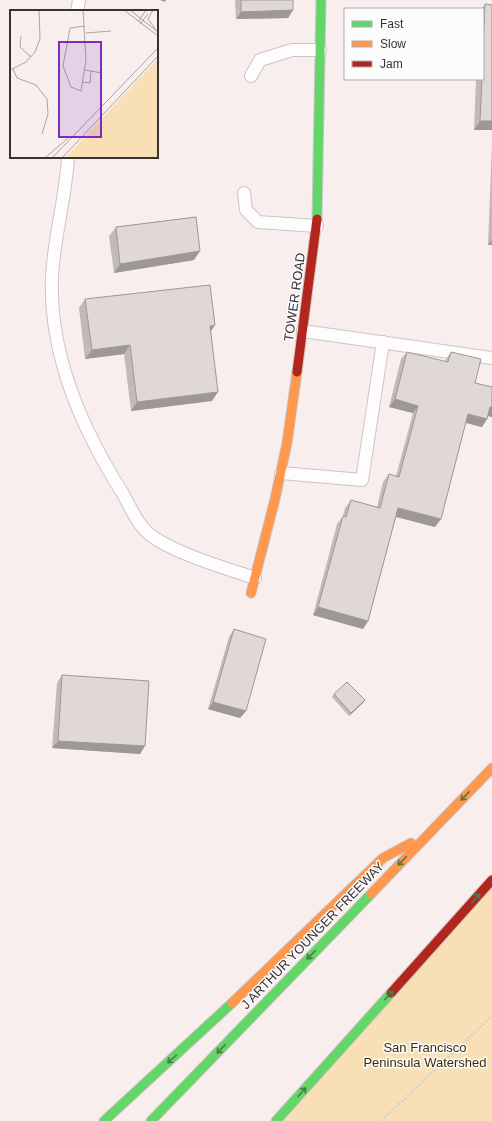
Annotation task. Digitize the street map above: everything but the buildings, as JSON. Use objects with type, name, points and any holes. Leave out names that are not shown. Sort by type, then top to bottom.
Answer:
[{"type":"main road","name":"TOWER ROAD","points":[[251,594],[281,473],[303,331],[317,226],[321,0]]},
{"type":"main road","name":"J ARTHUR YOUNGER FREEWAY","points":[[151,1121],[492,768]]},
{"type":"main road","points":[[104,1121],[206,1028],[383,858],[429,833]]},
{"type":"main road","points":[[276,1121],[492,880]]},
{"type":"lane","points":[[77,10],[79,0]]},
{"type":"lane","points":[[251,76],[260,60],[292,50],[320,50]]},
{"type":"lane","points":[[68,158],[52,277],[56,338],[74,402],[110,474],[145,530],[164,543],[255,578]]},
{"type":"lane","points":[[244,193],[246,210],[258,222],[317,226]]},
{"type":"lane","points":[[303,331],[492,358]]},
{"type":"lane","points":[[281,473],[362,480],[383,342]]},
{"type":"path","points":[[381,1121],[492,1016]]},
{"type":"green space","name":"San Francisco Peninsula Watershed","points":[[492,880],[492,1121],[276,1121]]},
{"type":"traffic: fast","points":[[317,219],[321,0]]},
{"type":"traffic: fast","points":[[151,1121],[371,894]]},
{"type":"traffic: fast","points":[[276,1121],[391,993]]},
{"type":"traffic: fast","points":[[104,1121],[232,1003]]},
{"type":"traffic: slow","points":[[251,593],[275,499],[287,443],[297,372]]},
{"type":"traffic: slow","points":[[371,894],[492,768]]},
{"type":"traffic: slow","points":[[232,1003],[383,858],[411,843]]},
{"type":"traffic: jam","points":[[297,372],[317,219]]},
{"type":"traffic: jam","points":[[391,993],[492,880]]}]
